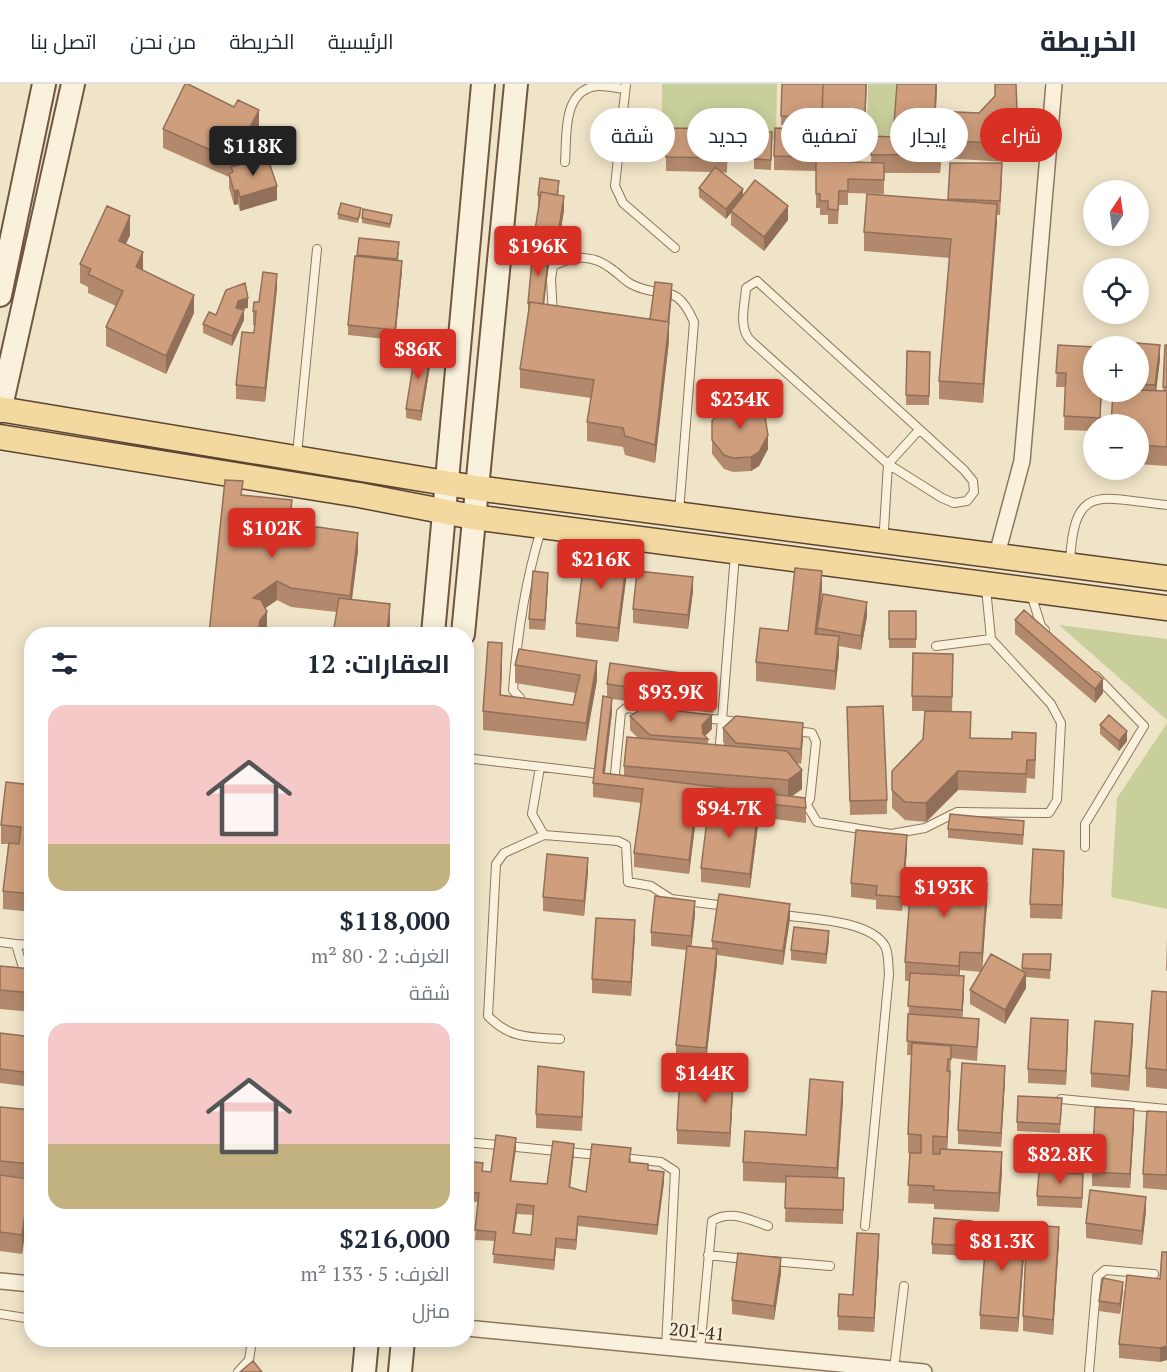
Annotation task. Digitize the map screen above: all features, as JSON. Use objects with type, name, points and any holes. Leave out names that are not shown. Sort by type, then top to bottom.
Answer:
[{"type":"main road","points":[[0,295],[44,84]]},
{"type":"main road","points":[[8,411],[73,84]]},
{"type":"main road","points":[[434,627],[483,84]]},
{"type":"main road","points":[[464,627],[516,84]]},
{"type":"main road","points":[[8,411],[13,417],[9,428],[10,438],[359,495],[444,513],[1167,608]]},
{"type":"main road","points":[[8,411],[476,488],[936,548],[996,558],[1167,578]]},
{"type":"main road","points":[[888,542],[900,558],[895,573]]},
{"type":"main road","points":[[936,548],[932,560],[937,577]]},
{"type":"main road","points":[[364,1372],[366,1347]]},
{"type":"main road","points":[[400,1372],[402,1347]]},
{"type":"street","points":[[996,558],[1022,461],[1054,84]]},
{"type":"street","points":[[0,1281],[24,1283]]},
{"type":"street","name":"201-41","points":[[474,1329],[924,1372]]},
{"type":"lane","points":[[565,162],[569,107],[580,94],[592,87],[625,86],[615,186],[623,204],[675,248]]},
{"type":"lane","points":[[297,458],[317,249]]},
{"type":"lane","points":[[554,316],[550,279],[553,266],[572,257],[587,257],[611,267],[631,284],[674,294],[687,306],[694,321],[679,514]]},
{"type":"lane","points":[[757,281],[919,430],[973,481],[974,492],[967,501],[954,503],[942,498],[888,464],[744,334],[746,288],[750,283],[757,281]]},
{"type":"lane","points":[[888,542],[884,529],[888,464],[919,430]]},
{"type":"lane","points":[[1070,566],[1074,521],[1081,507],[1093,499],[1167,505]]},
{"type":"lane","points":[[520,698],[513,690],[514,670],[528,572],[543,526]]},
{"type":"lane","points":[[718,759],[736,551]]},
{"type":"lane","points":[[789,730],[814,735],[816,742],[807,805],[817,822],[891,834],[925,828],[957,813],[1048,813],[1057,800],[1061,723],[1051,704],[991,639],[986,584]]},
{"type":"lane","points":[[1030,590],[1041,626],[1049,634]]},
{"type":"lane","points":[[936,646],[991,639]]},
{"type":"lane","points":[[1085,847],[1085,824],[1144,726],[1089,670]]},
{"type":"lane","points":[[617,788],[614,785],[614,777],[621,712],[626,708],[658,712]]},
{"type":"lane","points":[[690,716],[745,723]]},
{"type":"lane","points":[[617,750],[628,751]]},
{"type":"lane","points":[[707,758],[730,760]]},
{"type":"lane","points":[[474,759],[593,773]]},
{"type":"lane","points":[[540,767],[532,814],[544,835]]},
{"type":"lane","points":[[801,768],[813,769]]},
{"type":"lane","points":[[792,806],[807,805]]},
{"type":"lane","points":[[560,1039],[521,1036],[501,1029],[488,1016],[495,864],[504,854],[544,835],[618,841],[626,845],[628,882],[651,886],[671,899],[735,907]]},
{"type":"lane","points":[[769,912],[848,925],[871,932],[886,947],[889,974],[865,1226]]},
{"type":"lane","points":[[0,942],[24,944]]},
{"type":"lane","points":[[16,944],[24,971]]},
{"type":"lane","points":[[1061,1099],[1167,1109]]},
{"type":"lane","points":[[474,1143],[604,1156]]},
{"type":"lane","points":[[616,1157],[662,1162],[675,1171],[666,1347]]},
{"type":"lane","points":[[700,1350],[712,1221],[721,1215],[737,1216],[768,1226]]},
{"type":"lane","points":[[708,1255],[752,1259]]},
{"type":"lane","points":[[763,1260],[830,1266]]},
{"type":"lane","points":[[1089,1372],[1097,1277],[1105,1270],[1154,1274]]},
{"type":"lane","points":[[894,1369],[904,1286]]},
{"type":"lane","points":[[0,1314],[24,1318]]},
{"type":"lane","points":[[238,1372],[249,1360],[251,1347]]},
{"type":"green space","points":[[662,84],[777,84],[776,139],[769,139],[769,108],[687,108],[687,137],[675,136],[675,108],[662,108]]},
{"type":"green space","points":[[868,84],[896,84],[895,108],[890,108],[890,156],[878,155],[878,108],[867,108]]},
{"type":"green space","points":[[1059,625],[1167,639],[1167,720]]},
{"type":"green space","points":[[1167,723],[1167,909],[1111,897],[1117,798]]},
{"type":"building","points":[[185,84],[234,107],[238,100],[259,110],[233,160],[163,129]]},
{"type":"building","points":[[782,84],[823,84],[822,108],[781,108]]},
{"type":"building","points":[[823,84],[866,84],[865,108],[822,108]]},
{"type":"building","points":[[897,84],[936,84],[935,108],[895,108]]},
{"type":"building","points":[[995,84],[1016,84],[1017,108],[984,108],[995,96]]},
{"type":"building","points":[[968,112],[980,112],[980,142],[968,142]]},
{"type":"building","points":[[675,128],[687,128],[687,157],[675,157]]},
{"type":"building","points":[[775,128],[781,128],[781,156],[774,156]]},
{"type":"building","points":[[769,132],[772,132],[771,160],[769,160]]},
{"type":"building","points":[[878,136],[890,137],[890,155],[878,155]]},
{"type":"building","points":[[267,156],[277,186],[240,197],[238,190],[234,191],[229,174],[233,172],[231,167]]},
{"type":"building","points":[[816,162],[884,163],[884,180],[848,179],[848,191],[839,191],[838,210],[828,209],[828,201],[820,201],[820,194],[816,194]]},
{"type":"building","points":[[950,163],[1002,163],[1000,201],[948,199]]},
{"type":"building","points":[[715,167],[743,189],[726,209],[699,188]]},
{"type":"building","points":[[540,178],[559,181],[557,195],[541,192],[540,196],[538,195]]},
{"type":"building","points":[[755,180],[788,206],[764,237],[731,211]]},
{"type":"building","points":[[541,192],[564,196],[556,246],[533,243]]},
{"type":"building","points":[[867,194],[997,204],[983,384],[939,381],[951,239],[864,232]]},
{"type":"building","points":[[341,203],[361,208],[358,219],[338,214]]},
{"type":"building","points":[[107,206],[130,216],[119,241],[143,252],[136,267],[194,295],[166,356],[106,327],[123,291],[88,274],[91,269],[80,264]]},
{"type":"building","points":[[363,209],[392,215],[390,224],[362,218]]},
{"type":"building","points":[[359,238],[399,242],[397,259],[357,255]]},
{"type":"building","points":[[533,250],[549,252],[543,304],[528,303]]},
{"type":"building","points":[[355,256],[402,261],[395,330],[348,325]]},
{"type":"building","points":[[263,272],[277,274],[265,388],[236,385],[242,332],[254,333],[256,311],[253,311],[254,302],[259,302]]},
{"type":"building","points":[[655,282],[672,284],[668,322],[650,319]]},
{"type":"building","points":[[245,283],[248,298],[238,301],[236,308],[244,310],[232,336],[203,324],[209,312],[216,315],[226,290]]},
{"type":"building","points":[[530,302],[669,322],[655,445],[625,436],[623,428],[587,422],[594,380],[520,369]]},
{"type":"building","points":[[1149,344],[1160,345],[1155,385],[1149,385]]},
{"type":"building","points":[[1058,345],[1083,346],[1083,402],[1101,402],[1100,414],[1083,414],[1083,417],[1064,416],[1066,373],[1056,373]]},
{"type":"building","points":[[1165,345],[1167,345],[1167,387],[1163,387]]},
{"type":"building","points":[[416,348],[431,350],[421,411],[406,409]]},
{"type":"building","points":[[907,351],[930,352],[929,396],[906,395]]},
{"type":"building","points":[[1149,390],[1167,391],[1167,447],[1149,446],[1149,414],[1112,414],[1112,402],[1149,402]]},
{"type":"building","points":[[742,401],[760,410],[765,417],[768,435],[759,452],[751,457],[733,458],[724,455],[712,440],[712,421],[724,406]]},
{"type":"building","points":[[225,480],[243,481],[241,495],[292,500],[289,525],[296,529],[318,527],[358,533],[350,596],[291,588],[277,581],[253,598],[261,600],[267,612],[260,620],[259,627],[210,627]]},
{"type":"building","points":[[585,553],[627,558],[618,628],[576,623]]},
{"type":"building","points":[[795,568],[822,571],[815,634],[839,636],[835,671],[756,662],[760,628],[788,631]]},
{"type":"building","points":[[533,571],[548,573],[545,620],[529,619]]},
{"type":"building","points":[[637,571],[693,577],[688,615],[633,609]]},
{"type":"building","points":[[823,594],[867,602],[861,636],[817,628]]},
{"type":"building","points":[[339,598],[390,604],[388,627],[334,627]]},
{"type":"building","points":[[1024,610],[1103,679],[1095,689],[1015,620]]},
{"type":"building","points":[[889,611],[916,611],[916,639],[889,639]]},
{"type":"building","points":[[488,642],[502,643],[500,695],[573,705],[580,675],[515,665],[519,649],[597,661],[586,723],[483,711]]},
{"type":"building","points":[[913,653],[953,654],[952,697],[912,696]]},
{"type":"building","points":[[610,663],[716,678],[713,699],[607,684]]},
{"type":"building","points":[[603,696],[612,698],[603,773],[805,798],[806,808],[697,796],[689,860],[634,853],[643,789],[593,783]]},
{"type":"building","points":[[883,706],[887,800],[850,801],[847,707]]},
{"type":"building","points":[[644,707],[712,715],[702,725],[703,734],[708,739],[650,735],[630,716]]},
{"type":"building","points":[[925,711],[971,712],[970,738],[1012,739],[1012,732],[1036,733],[1035,760],[1027,760],[1026,774],[958,771],[926,803],[905,802],[892,790],[892,771],[923,739]]},
{"type":"building","points":[[1109,715],[1127,731],[1119,741],[1100,725]]},
{"type":"building","points":[[736,716],[803,723],[801,749],[736,743],[723,728]]},
{"type":"building","points":[[627,737],[787,751],[802,770],[788,780],[624,766]]},
{"type":"building","points":[[6,782],[24,784],[24,893],[3,891],[9,843],[19,844],[21,827],[1,825]]},
{"type":"building","points":[[709,804],[758,811],[750,874],[701,868]]},
{"type":"building","points":[[950,814],[1024,821],[1023,835],[948,829]]},
{"type":"building","points":[[856,830],[907,835],[902,897],[876,895],[877,886],[851,883]]},
{"type":"building","points":[[1033,849],[1064,851],[1062,905],[1030,904]]},
{"type":"building","points":[[547,854],[588,858],[584,901],[543,897]]},
{"type":"building","points":[[912,868],[957,872],[961,882],[987,884],[982,953],[960,952],[959,966],[905,962]]},
{"type":"building","points":[[719,894],[790,904],[783,951],[712,941]]},
{"type":"building","points":[[655,896],[695,901],[691,936],[651,932]]},
{"type":"building","points":[[596,918],[635,920],[631,982],[592,979]]},
{"type":"building","points":[[794,927],[829,931],[826,954],[791,950]]},
{"type":"building","points":[[687,946],[717,949],[706,1048],[676,1045]]},
{"type":"building","points":[[991,954],[1026,973],[1005,1010],[970,990]]},
{"type":"building","points":[[1023,954],[1051,954],[1050,970],[1022,968]]},
{"type":"building","points":[[0,966],[24,968],[24,992],[0,990]]},
{"type":"building","points":[[910,973],[964,976],[962,1010],[908,1006]]},
{"type":"building","points":[[1152,991],[1167,992],[1167,1070],[1146,1068]]},
{"type":"building","points":[[908,1014],[979,1019],[977,1047],[907,1041]]},
{"type":"building","points":[[1031,1018],[1068,1020],[1066,1071],[1028,1069]]},
{"type":"building","points":[[1095,1021],[1133,1024],[1129,1076],[1091,1073]]},
{"type":"building","points":[[0,1033],[24,1036],[24,1072],[0,1069]]},
{"type":"building","points":[[912,1043],[951,1046],[951,1059],[948,1059],[947,1071],[950,1071],[947,1137],[933,1136],[933,1154],[940,1154],[940,1149],[1002,1152],[999,1193],[934,1190],[934,1186],[908,1185],[910,1153],[921,1153],[921,1135],[908,1134]]},
{"type":"building","points":[[962,1063],[1005,1066],[1001,1133],[958,1130]]},
{"type":"building","points":[[538,1066],[584,1072],[582,1117],[536,1114]]},
{"type":"building","points":[[680,1074],[733,1077],[730,1133],[677,1130]]},
{"type":"building","points":[[810,1079],[843,1082],[837,1168],[743,1162],[745,1131],[806,1135]]},
{"type":"building","points":[[1018,1096],[1062,1098],[1060,1124],[1017,1122]]},
{"type":"building","points":[[0,1107],[24,1109],[24,1163],[0,1161]]},
{"type":"building","points":[[1095,1107],[1134,1109],[1130,1174],[1092,1172]]},
{"type":"building","points":[[1147,1111],[1167,1112],[1167,1175],[1143,1174]]},
{"type":"building","points":[[496,1135],[516,1138],[510,1181],[547,1184],[553,1141],[574,1144],[569,1187],[586,1192],[592,1144],[631,1148],[629,1162],[648,1164],[648,1170],[664,1172],[657,1225],[578,1216],[576,1240],[556,1238],[554,1260],[493,1254],[496,1232],[475,1230],[479,1193],[474,1193],[474,1162],[483,1163],[482,1171],[491,1172]],"holes":[[[517,1204],[534,1206],[531,1235],[513,1233]]]},
{"type":"building","points":[[1039,1172],[1083,1174],[1082,1198],[1037,1196]]},
{"type":"building","points":[[0,1175],[24,1178],[22,1235],[0,1232]]},
{"type":"building","points":[[786,1176],[844,1178],[843,1210],[785,1208]]},
{"type":"building","points":[[1090,1190],[1146,1197],[1142,1231],[1086,1223]]},
{"type":"building","points":[[934,1218],[972,1221],[970,1246],[932,1244]]},
{"type":"building","points":[[1027,1225],[1059,1227],[1053,1320],[1023,1316]]},
{"type":"building","points":[[987,1226],[1025,1229],[1018,1318],[980,1315]]},
{"type":"building","points":[[857,1233],[879,1234],[874,1318],[838,1316],[839,1294],[853,1295]]},
{"type":"building","points":[[1162,1252],[1167,1252],[1167,1346],[1160,1348],[1119,1344],[1127,1275],[1160,1279]]},
{"type":"building","points":[[738,1253],[781,1258],[774,1306],[732,1300]]},
{"type":"building","points":[[1103,1278],[1123,1282],[1120,1304],[1099,1301]]},
{"type":"building","points":[[253,1361],[262,1372],[240,1372]]}]
